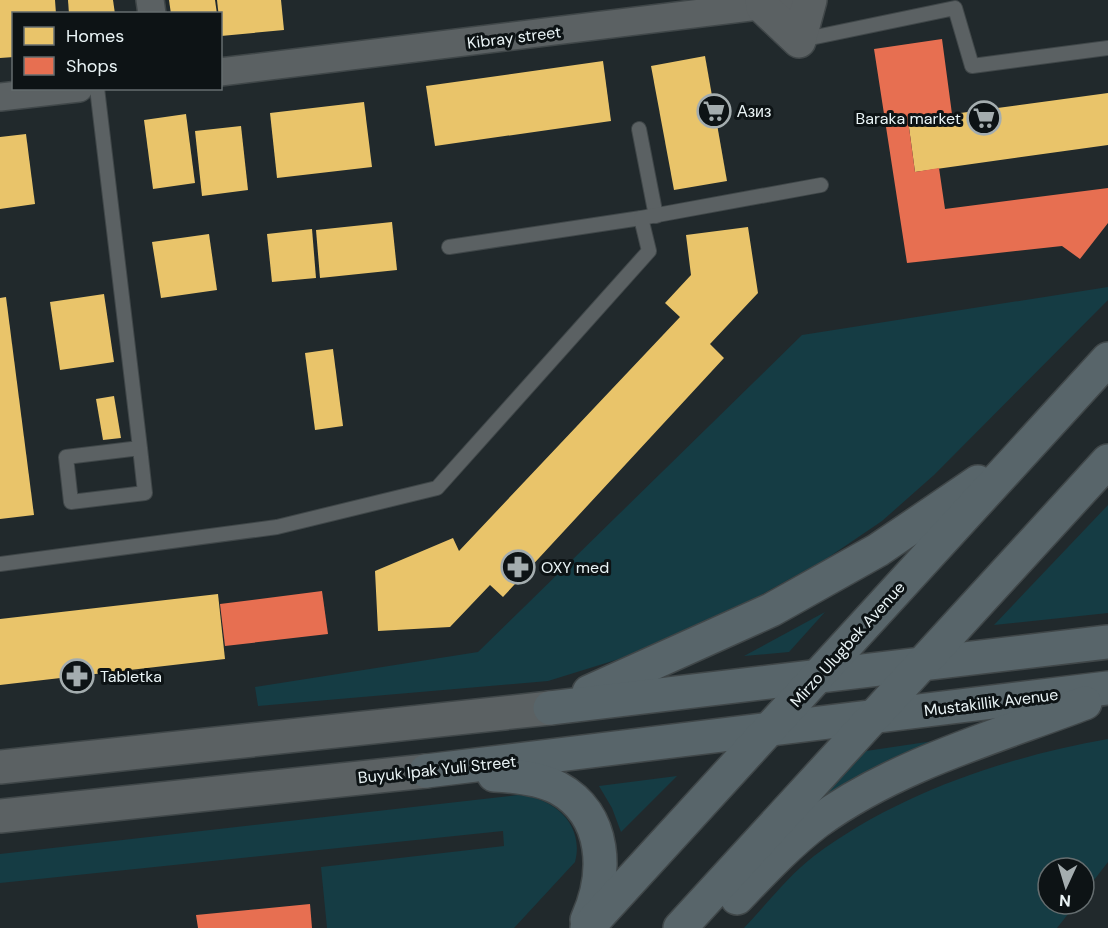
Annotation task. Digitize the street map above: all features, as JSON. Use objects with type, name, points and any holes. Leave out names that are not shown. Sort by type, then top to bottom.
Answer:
[{"type":"main road","points":[[799,41],[808,0]]},
{"type":"main road","points":[[763,3],[799,41]]},
{"type":"main road","name":"Mirzo Ulugbek Avenue","points":[[585,928],[1108,360]]},
{"type":"main road","points":[[550,708],[650,667],[771,610],[878,550],[1024,451]]},
{"type":"main road","points":[[680,928],[1108,461]]},
{"type":"main road","points":[[0,767],[550,708],[1108,642]]},
{"type":"main road","name":"Mustakillik Avenue","points":[[874,717],[1108,688]]},
{"type":"main road","points":[[709,928],[804,832],[846,803],[904,772],[1108,695]]},
{"type":"main road","name":"Buyuk Ipak Yuli Street","points":[[0,816],[426,771],[874,717]]},
{"type":"main road","points":[[426,771],[507,776],[538,781],[558,788],[577,803],[592,824],[602,868],[596,900],[585,928]]},
{"type":"street","name":"Kibray street","points":[[222,72],[763,3],[808,0]]},
{"type":"street","points":[[0,97],[61,90]]},
{"type":"lane","points":[[799,41],[956,8],[972,66],[1108,48]]},
{"type":"lane","points":[[97,90],[140,448],[145,493],[71,502],[66,457],[140,448]]},
{"type":"lane","points":[[639,129],[656,216]]},
{"type":"lane","points":[[449,247],[656,216],[820,185]]},
{"type":"lane","points":[[0,564],[276,527],[437,488],[649,251],[641,218]]},
{"type":"shaded area","points":[[1108,287],[1108,300],[934,475],[882,521],[826,559],[757,597],[619,659],[548,681],[258,706],[255,687],[478,652],[802,335]]},
{"type":"shaded area","points":[[1108,505],[1108,613],[994,625]]},
{"type":"shaded area","points":[[825,612],[789,652],[744,656]]},
{"type":"shaded area","points":[[947,739],[784,836],[866,751]]},
{"type":"shaded area","points":[[1108,739],[1108,862],[1096,878],[1096,856],[1036,856],[1036,916],[1066,916],[1057,928],[744,928],[804,864],[881,814],[917,796],[992,767]]},
{"type":"shaded area","points":[[677,776],[621,832],[612,808],[599,786]]},
{"type":"shaded area","points":[[518,795],[543,801],[563,815],[571,825],[577,848],[575,862],[514,928],[327,928],[321,867],[504,846],[503,831],[0,883],[0,854]]},
{"type":"building: Homes","points":[[0,0],[55,0],[56,12],[12,12],[12,57],[0,58]]},
{"type":"building: Homes","points":[[68,0],[113,0],[115,12],[69,12]]},
{"type":"building: Homes","points":[[169,0],[215,0],[217,12],[171,12]]},
{"type":"building: Homes","points":[[217,0],[281,0],[284,30],[222,36],[222,12],[218,12]]},
{"type":"building: Homes","points":[[705,56],[727,181],[674,190],[651,66]]},
{"type":"building: Homes","points":[[603,61],[611,121],[435,146],[426,86]]},
{"type":"building: Homes","points":[[1108,93],[1108,145],[915,172],[908,120]]},
{"type":"building: Homes","points":[[364,102],[372,167],[277,178],[270,113]]},
{"type":"building: Homes","points":[[186,114],[195,183],[153,189],[144,120]]},
{"type":"building: Homes","points":[[241,126],[248,190],[202,196],[195,131]]},
{"type":"building: Homes","points":[[26,134],[35,204],[0,209],[0,137]]},
{"type":"building: Homes","points":[[392,222],[397,270],[320,278],[316,230]]},
{"type":"building: Homes","points":[[748,227],[758,293],[710,344],[724,358],[503,597],[490,585],[450,627],[378,631],[375,571],[453,538],[459,551],[680,317],[665,303],[691,275],[686,235]]},
{"type":"building: Homes","points":[[312,229],[316,278],[272,282],[267,234]]},
{"type":"building: Homes","points":[[209,234],[217,290],[161,298],[152,242]]},
{"type":"building: Homes","points":[[104,294],[114,362],[60,370],[50,302]]},
{"type":"building: Homes","points":[[6,297],[34,515],[0,519],[0,298]]},
{"type":"building: Homes","points":[[333,349],[343,426],[315,430],[305,353]]},
{"type":"building: Homes","points":[[114,396],[121,438],[103,440],[96,399]]},
{"type":"building: Homes","points":[[218,594],[225,659],[0,685],[0,619]]},
{"type":"building: Shops","points":[[942,39],[952,114],[908,120],[915,172],[939,168],[945,209],[1108,188],[1108,223],[1080,259],[1062,246],[907,263],[874,49]]},
{"type":"building: Shops","points":[[322,591],[328,634],[225,646],[220,604]]},
{"type":"building: Shops","points":[[310,904],[312,928],[198,928],[196,915]]},
{"type":"place","name":"Азиз","points":[[714,111]]},
{"type":"place","name":"Baraka market","points":[[984,118]]},
{"type":"place","name":"OXY med","points":[[518,567]]},
{"type":"place","name":"Tabletka","points":[[77,676]]}]
